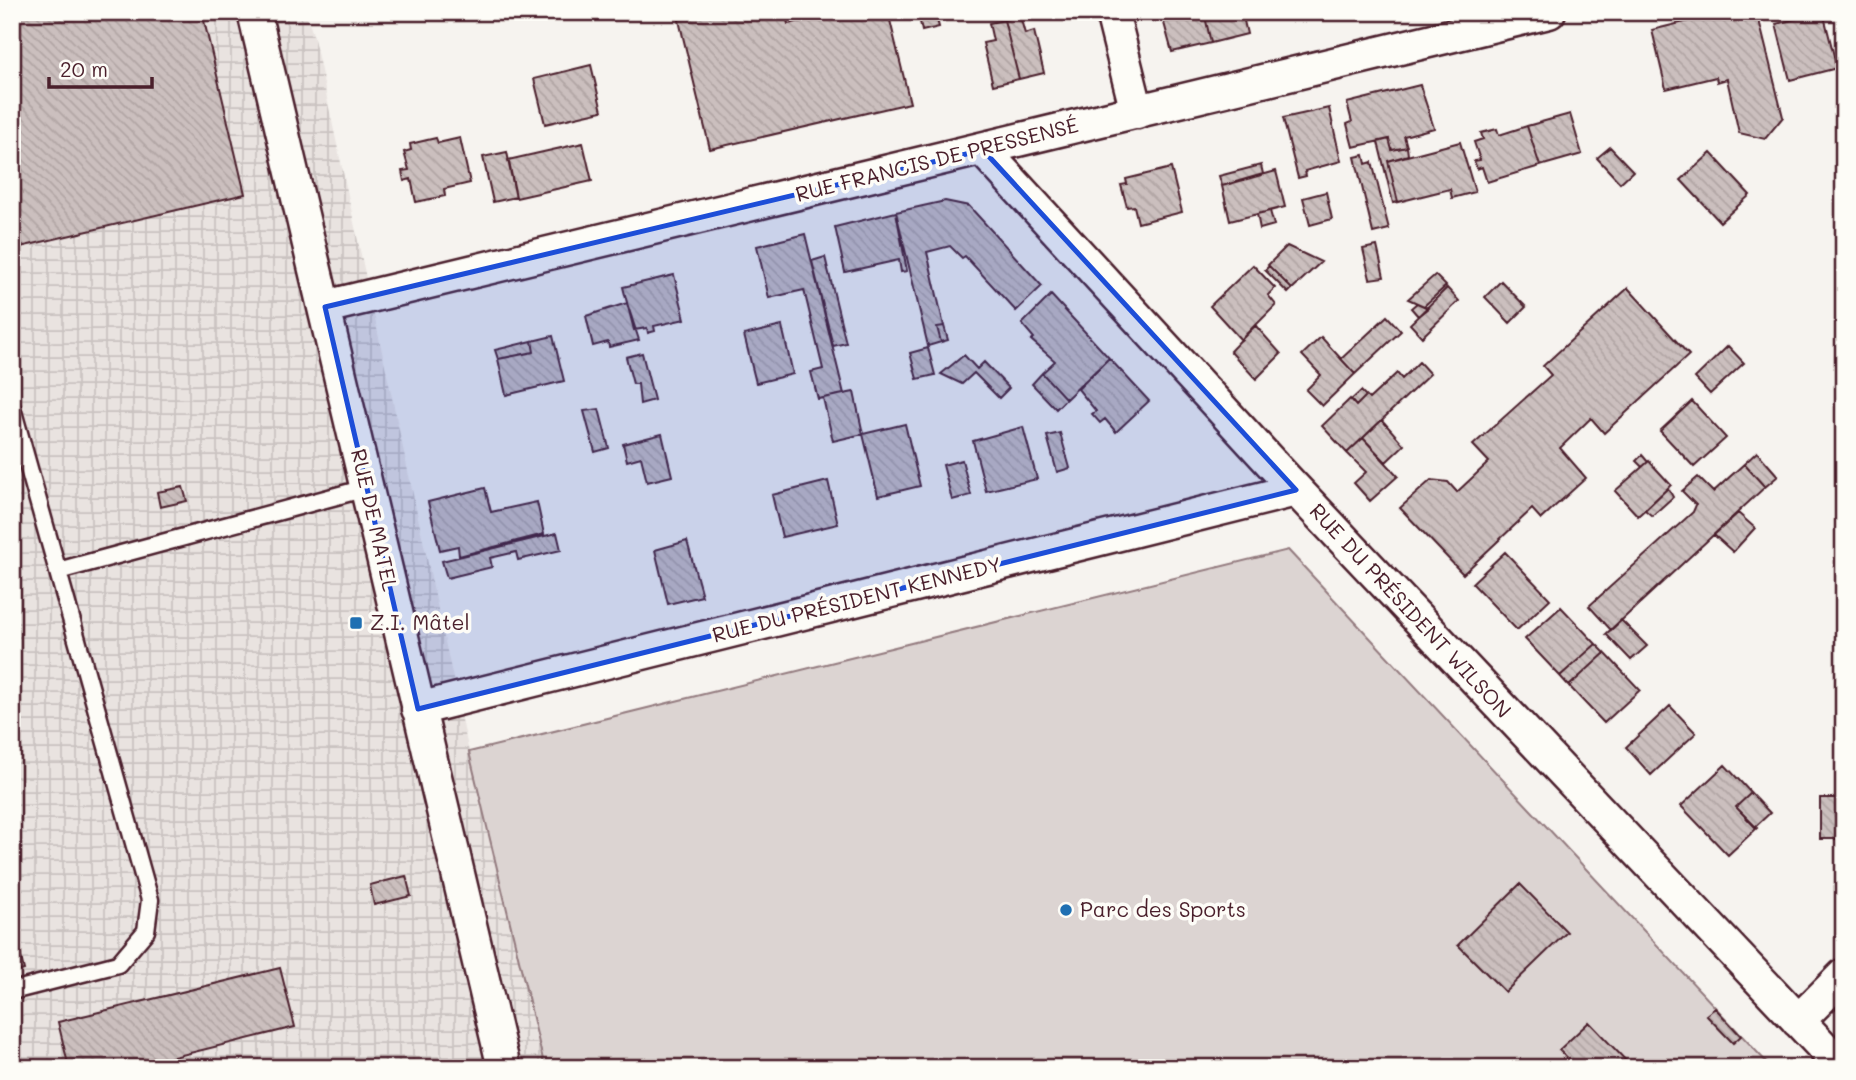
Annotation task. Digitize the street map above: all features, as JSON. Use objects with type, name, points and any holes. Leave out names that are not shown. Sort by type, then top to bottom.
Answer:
[{"type":"street","name":"RUE DE MATEL","points":[[254,12],[326,307],[366,488],[504,1068]]},
{"type":"street","points":[[1112,12],[1137,112]]},
{"type":"street","name":"RUE FRANCIS DE PRESSENSÉ","points":[[326,307],[1549,12]]},
{"type":"street","name":"RUE DU PRÉSIDENT WILSON","points":[[983,150],[1296,490],[1843,1068]]},
{"type":"street","name":"RUE DU PRÉSIDENT KENNEDY","points":[[418,709],[1296,490]]},
{"type":"street","points":[[1798,1021],[1844,975]]},
{"type":"lane","points":[[12,408],[150,900],[146,931],[118,964],[12,992]]},
{"type":"lane","points":[[58,571],[366,488]]},
{"type":"highlighted area","points":[[983,150],[1296,490],[418,709],[325,307]]},
{"type":"shaded area","points":[[12,12],[305,12],[313,34],[469,752],[545,1068],[12,1068]]},
{"type":"shaded area","name":"Parc des Sports","points":[[1288,550],[1772,1068],[545,1068],[469,752]]},
{"type":"building","points":[[12,12],[202,12],[245,194],[12,249]]},
{"type":"building","points":[[677,12],[785,12],[788,24],[838,12],[888,12],[910,103],[710,149]]},
{"type":"building","points":[[918,12],[935,12],[939,27],[922,31]]},
{"type":"building","points":[[1161,12],[1204,12],[1211,43],[1172,52]]},
{"type":"building","points":[[1204,12],[1242,12],[1247,34],[1211,43]]},
{"type":"building","points":[[1725,12],[1757,12],[1783,117],[1765,139],[1739,133],[1727,79],[1717,82],[1716,77],[1666,89],[1652,30]]},
{"type":"building","points":[[1802,12],[1823,12],[1837,68],[1790,80],[1776,24],[1803,17]]},
{"type":"building","points":[[1020,16],[1025,34],[1034,31],[1044,73],[1019,79],[1004,20]]},
{"type":"building","points":[[1004,20],[1019,79],[993,85],[983,43],[993,41],[989,23]]},
{"type":"building","points":[[591,65],[602,111],[545,124],[534,79]]},
{"type":"building","points":[[1420,85],[1434,128],[1404,136],[1407,147],[1392,150],[1389,139],[1353,147],[1347,124],[1352,122],[1347,103]]},
{"type":"building","points":[[1329,108],[1341,161],[1305,171],[1306,176],[1298,178],[1283,118]]},
{"type":"building","points":[[1570,114],[1582,154],[1540,166],[1527,126]]},
{"type":"building","points":[[1527,126],[1540,166],[1487,182],[1482,167],[1477,169],[1474,161],[1480,160],[1474,142],[1483,139],[1481,133],[1497,129],[1499,135]]},
{"type":"building","points":[[436,138],[438,143],[460,138],[470,183],[444,189],[445,196],[416,202],[411,179],[404,181],[402,171],[409,170],[404,152],[411,150],[410,144]]},
{"type":"building","points":[[1389,139],[1392,150],[1407,147],[1408,155],[1388,161],[1398,202],[1393,203],[1378,142]]},
{"type":"building","points":[[1460,142],[1475,192],[1452,198],[1450,189],[1398,202],[1388,161]]},
{"type":"building","points":[[583,143],[592,181],[516,198],[508,160]]},
{"type":"building","points":[[1610,147],[1633,171],[1620,183],[1597,158]]},
{"type":"building","points":[[507,152],[516,197],[493,202],[483,157]]},
{"type":"building","points":[[1711,153],[1750,195],[1720,222],[1681,180]]},
{"type":"building","points":[[1364,155],[1366,164],[1372,162],[1389,229],[1373,233],[1355,157]]},
{"type":"building","points":[[1261,165],[1263,174],[1222,186],[1219,176]]},
{"type":"building","points":[[1171,168],[1182,212],[1138,223],[1134,206],[1127,207],[1121,185],[1127,184],[1126,179]]},
{"type":"building","points":[[1276,171],[1285,207],[1230,221],[1222,186]]},
{"type":"building","points":[[1326,192],[1332,219],[1310,225],[1303,198]]},
{"type":"building","points":[[945,201],[969,206],[1042,286],[1016,311],[965,256],[962,258],[950,246],[927,252],[944,326],[937,327],[941,342],[928,346],[896,212]]},
{"type":"building","points":[[1270,211],[1274,225],[1260,229],[1257,214]]},
{"type":"building","points":[[896,212],[907,271],[901,272],[899,260],[845,272],[835,227]]},
{"type":"building","points":[[805,234],[844,394],[818,399],[811,372],[823,369],[804,290],[769,298],[757,246]]},
{"type":"building","points":[[1287,246],[1321,262],[1292,289],[1268,265]]},
{"type":"building","points":[[1377,246],[1384,277],[1370,279],[1363,249]]},
{"type":"building","points":[[825,257],[846,343],[833,346],[812,261]]},
{"type":"building","points":[[1253,265],[1275,288],[1268,295],[1276,305],[1241,340],[1210,306]]},
{"type":"building","points":[[1269,266],[1292,289],[1288,293],[1265,270]]},
{"type":"building","points":[[674,275],[685,319],[654,326],[655,331],[648,333],[647,328],[634,330],[623,287]]},
{"type":"building","points":[[1435,275],[1446,286],[1424,306],[1408,299]]},
{"type":"building","points":[[1501,281],[1526,307],[1510,323],[1485,297]]},
{"type":"building","points":[[1447,288],[1459,301],[1422,337],[1410,324]]},
{"type":"building","points":[[1628,288],[1689,355],[1604,433],[1591,418],[1560,448],[1586,478],[1541,519],[1532,509],[1463,574],[1400,508],[1431,480],[1448,482],[1457,492],[1489,462],[1473,445],[1551,375],[1543,366]]},
{"type":"building","points":[[1051,295],[1109,358],[1066,399],[1042,373],[1055,361],[1031,340],[1034,338],[1022,324]]},
{"type":"building","points":[[627,303],[639,340],[609,347],[608,342],[593,346],[586,316]]},
{"type":"building","points":[[1417,303],[1428,308],[1418,316],[1411,308]]},
{"type":"building","points":[[1387,316],[1401,331],[1355,374],[1341,359]]},
{"type":"building","points":[[1255,325],[1281,354],[1256,379],[1230,351]]},
{"type":"building","points":[[782,326],[793,374],[756,383],[744,335]]},
{"type":"building","points":[[944,326],[948,340],[941,342],[937,327]]},
{"type":"building","points":[[553,336],[564,381],[506,395],[498,359],[534,352],[532,341]]},
{"type":"building","points":[[1321,337],[1355,374],[1322,406],[1306,390],[1321,375],[1302,355]]},
{"type":"building","points":[[532,341],[534,352],[498,359],[495,350]]},
{"type":"building","points":[[1728,346],[1744,363],[1710,394],[1695,378]]},
{"type":"building","points":[[928,348],[935,375],[917,379],[910,353]]},
{"type":"building","points":[[642,353],[654,400],[640,404],[638,384],[633,384],[626,357]]},
{"type":"building","points":[[964,355],[977,369],[984,362],[1009,388],[999,398],[974,373],[962,384],[941,374]]},
{"type":"building","points":[[1109,358],[1149,401],[1116,432],[1105,419],[1100,423],[1092,414],[1096,411],[1078,389]]},
{"type":"building","points":[[1419,362],[1430,374],[1347,453],[1322,426],[1350,399],[1356,406],[1366,396],[1369,399],[1397,373],[1402,379]]},
{"type":"building","points":[[1042,373],[1066,399],[1056,409],[1032,384]]},
{"type":"building","points":[[1361,391],[1366,396],[1356,406],[1351,400]]},
{"type":"building","points":[[854,392],[863,434],[833,441],[823,398]]},
{"type":"building","points":[[1692,401],[1726,438],[1694,467],[1660,431]]},
{"type":"building","points":[[599,409],[609,448],[595,452],[584,411]]},
{"type":"building","points":[[1382,420],[1404,445],[1386,462],[1363,438]]},
{"type":"building","points":[[905,424],[920,486],[878,496],[863,434]]},
{"type":"building","points":[[1023,427],[1037,479],[986,491],[973,441]]},
{"type":"building","points":[[1060,433],[1070,468],[1057,472],[1047,436]]},
{"type":"building","points":[[662,434],[672,476],[647,482],[641,457],[627,461],[623,444]]},
{"type":"building","points":[[1363,438],[1398,476],[1370,501],[1354,483],[1366,472],[1347,453]]},
{"type":"building","points":[[1757,452],[1778,476],[1765,487],[1744,464]]},
{"type":"building","points":[[1642,455],[1648,462],[1642,467],[1636,461]]},
{"type":"building","points":[[962,460],[971,495],[952,500],[943,465]]},
{"type":"building","points":[[1649,461],[1671,485],[1638,516],[1615,491]]},
{"type":"building","points":[[1744,464],[1765,487],[1611,630],[1589,606],[1693,512],[1696,505],[1682,491],[1698,477],[1713,492]]},
{"type":"building","points":[[828,481],[838,524],[782,537],[772,495]]},
{"type":"building","points":[[183,487],[187,501],[160,507],[157,492]]},
{"type":"building","points":[[485,488],[491,512],[537,502],[544,534],[459,556],[458,546],[440,550],[428,502]]},
{"type":"building","points":[[1668,488],[1673,497],[1652,516],[1645,510]]},
{"type":"building","points":[[1738,513],[1755,528],[1733,552],[1714,535]]},
{"type":"building","points":[[557,533],[561,550],[518,560],[516,552],[490,558],[492,567],[447,578],[442,561]]},
{"type":"building","points":[[687,541],[702,596],[668,604],[655,550]]},
{"type":"building","points":[[1505,552],[1550,599],[1517,630],[1472,583]]},
{"type":"building","points":[[1561,607],[1596,644],[1560,676],[1525,639]]},
{"type":"building","points":[[1621,620],[1647,646],[1631,660],[1606,634]]},
{"type":"building","points":[[1596,644],[1605,653],[1569,686],[1560,676]]},
{"type":"building","points":[[1605,653],[1640,690],[1604,723],[1569,686]]},
{"type":"building","points":[[1670,706],[1696,733],[1651,775],[1626,747]]},
{"type":"building","points":[[1725,765],[1751,793],[1736,807],[1757,828],[1728,855],[1681,806]]},
{"type":"building","points":[[1751,793],[1770,813],[1755,827],[1736,807]]},
{"type":"building","points":[[1820,798],[1844,798],[1844,839],[1820,839]]},
{"type":"building","points":[[406,876],[411,896],[374,905],[370,885]]},
{"type":"building","points":[[1520,884],[1567,932],[1505,992],[1458,945]]},
{"type":"building","points":[[12,920],[24,970],[12,973]]},
{"type":"building","points":[[280,968],[295,1027],[129,1068],[69,1068],[58,1022]]},
{"type":"building","points":[[1715,1008],[1741,1036],[1733,1043],[1706,1015]]},
{"type":"building","points":[[1589,1022],[1633,1068],[1576,1068],[1559,1050]]},
{"type":"place","name":"Z.I. Mâtel","points":[[356,623]]},
{"type":"place","name":"Parc des Sports","points":[[1066,910]]}]
